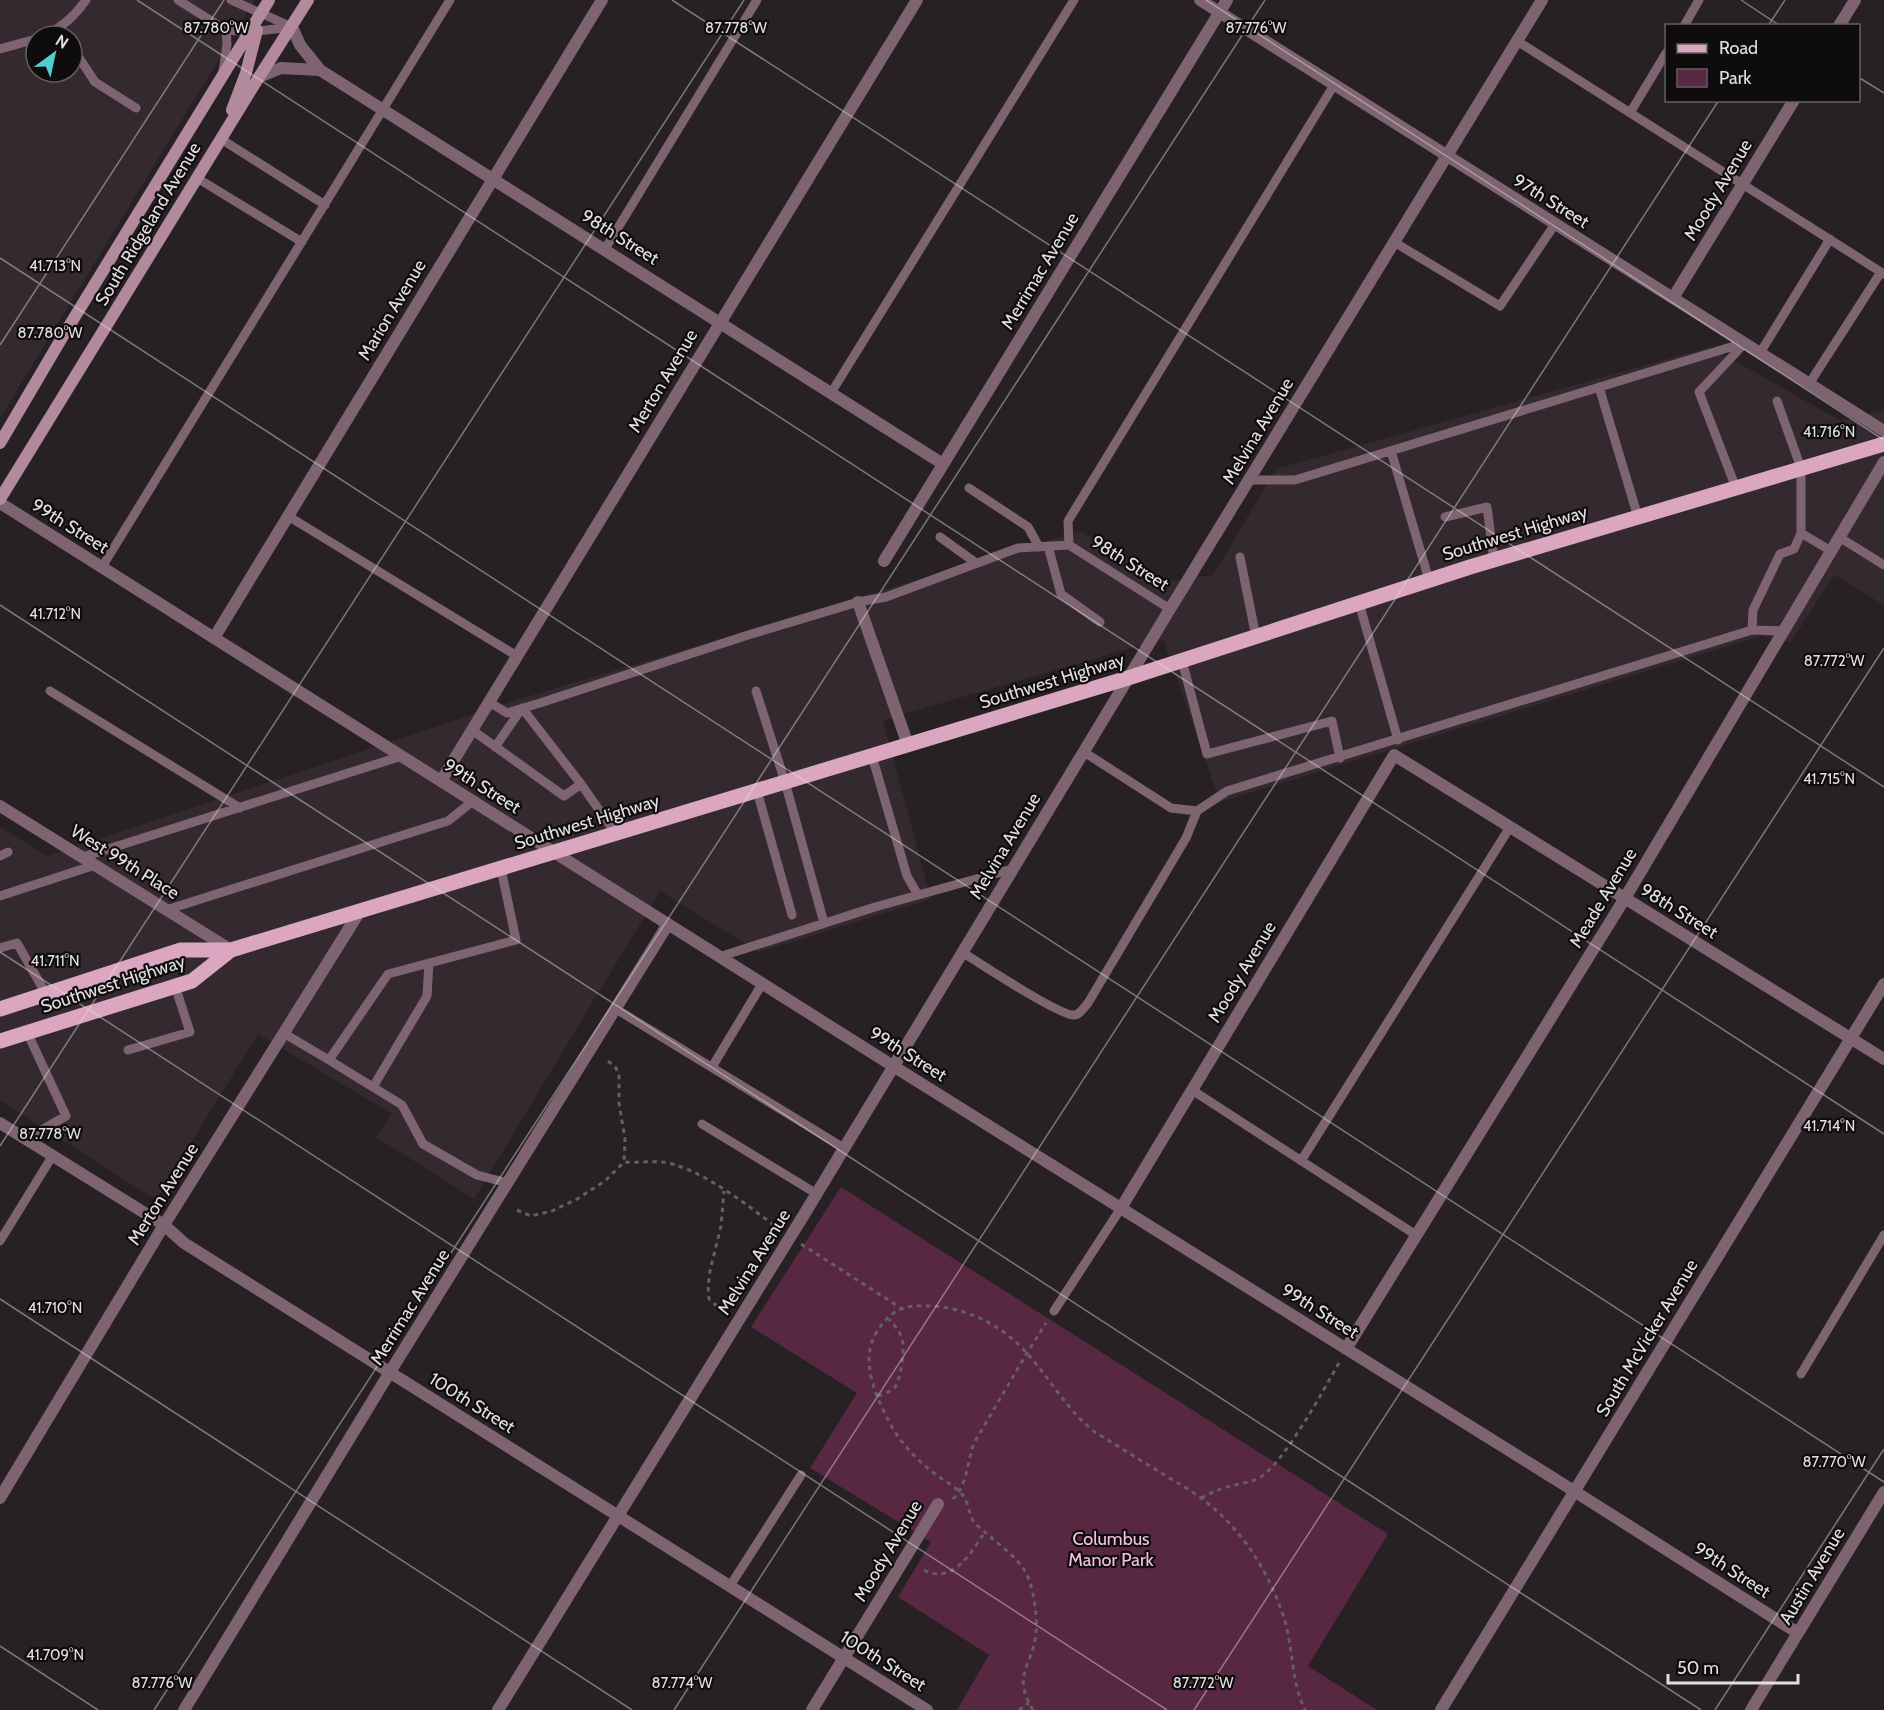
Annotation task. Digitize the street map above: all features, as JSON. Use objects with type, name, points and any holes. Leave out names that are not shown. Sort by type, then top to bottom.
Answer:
[{"type":"main road","name":"South Ridgeland Avenue","points":[[0,443],[63,336],[253,31],[269,0]]},
{"type":"main road","name":"South Ridgeland Avenue","points":[[0,501],[259,76],[308,0]]},
{"type":"main road","points":[[221,139],[246,73],[253,31]]},
{"type":"main road","name":"Southwest Highway","points":[[0,1009],[181,950],[231,950],[1128,678],[1494,560],[1884,444]]},
{"type":"main road","name":"Southwest Highway","points":[[0,1041],[192,981],[231,950]]},
{"type":"street","name":"Marion Avenue","points":[[214,638],[602,0]]},
{"type":"street","name":"Merton Avenue","points":[[441,781],[917,0]]},
{"type":"street","name":"97th Street","points":[[1200,0],[1884,431]]},
{"type":"street","name":"Merrimac Avenue","points":[[884,561],[1227,0]]},
{"type":"street","name":"Melvina Avenue","points":[[498,1710],[817,1194],[1012,869],[1542,0]]},
{"type":"street","points":[[1840,24],[1855,0]]},
{"type":"street","name":"98th Street","points":[[292,27],[300,45],[320,70],[943,464]]},
{"type":"street","points":[[259,76],[281,68],[320,70]]},
{"type":"street","name":"Moody Avenue","points":[[1673,298],[1793,102]]},
{"type":"street","name":"Meade Avenue","points":[[1346,1349],[1625,898],[1884,462]]},
{"type":"street","name":"99th Street","points":[[0,501],[719,957],[1574,1491],[1798,1634]]},
{"type":"street","points":[[858,602],[908,745]]},
{"type":"street","name":"98th Street","points":[[1394,755],[1884,1059]]},
{"type":"street","name":"Moody Avenue","points":[[1121,1208],[1394,755]]},
{"type":"street","name":"West 99th Place","points":[[0,806],[231,950]]},
{"type":"street","name":"Merton Avenue","points":[[0,1498],[164,1226],[360,911]]},
{"type":"street","name":"Merrimac Avenue","points":[[184,1710],[390,1372],[668,924]]},
{"type":"street","name":"South McVicker Avenue","points":[[1441,1710],[1884,984]]},
{"type":"street","name":"100th Street","points":[[0,1123],[164,1226],[184,1243],[927,1710]]},
{"type":"street","name":"Austin Avenue","points":[[1751,1710],[1884,1492]]},
{"type":"street","name":"Moody Avenue","points":[[812,1710],[938,1504]]},
{"type":"lane","points":[[68,24],[86,0]]},
{"type":"lane","points":[[177,0],[226,30],[253,31],[292,27]]},
{"type":"lane","points":[[231,0],[292,27]]},
{"type":"lane","points":[[102,567],[450,0]]},
{"type":"lane","points":[[605,249],[757,0]]},
{"type":"lane","points":[[831,393],[1074,0]]},
{"type":"lane","points":[[1685,24],[1700,0]]},
{"type":"lane","points":[[221,79],[227,44],[226,30]]},
{"type":"lane","points":[[1517,41],[1883,273],[1809,384]]},
{"type":"lane","points":[[0,49],[24,42]]},
{"type":"lane","points":[[1630,113],[1665,55]]},
{"type":"lane","points":[[84,65],[95,82],[136,108]]},
{"type":"lane","points":[[1069,545],[1068,520],[1334,85]]},
{"type":"lane","points":[[221,139],[325,205]]},
{"type":"lane","points":[[197,178],[302,242]]},
{"type":"lane","points":[[1394,242],[1500,306],[1555,224]]},
{"type":"lane","points":[[1760,353],[1830,239]]},
{"type":"lane","points":[[1249,480],[1295,480],[1744,343]]},
{"type":"lane","points":[[1736,488],[1699,392],[1744,343]]},
{"type":"lane","points":[[1599,387],[1638,517]]},
{"type":"lane","points":[[1752,630],[1753,610],[1780,554],[1794,549],[1801,533],[1801,468],[1777,401]]},
{"type":"lane","points":[[1391,451],[1429,580]]},
{"type":"lane","points":[[969,488],[1028,527],[1044,547],[1061,594],[1100,622]]},
{"type":"lane","points":[[1445,517],[1487,507],[1494,560]]},
{"type":"lane","points":[[288,516],[517,657]]},
{"type":"lane","points":[[1801,533],[1831,551]]},
{"type":"lane","points":[[940,537],[976,563]]},
{"type":"lane","points":[[1839,537],[1884,565]]},
{"type":"lane","name":"98th Street","points":[[489,702],[507,712],[522,708],[745,636],[858,602],[886,597],[1018,548],[1069,545],[1170,609]]},
{"type":"lane","points":[[1240,558],[1256,637]]},
{"type":"lane","points":[[1359,603],[1398,740]]},
{"type":"lane","points":[[962,952],[1055,1009],[1072,1016],[1078,1014],[1088,1003],[1186,838],[1197,811],[1227,791],[1752,630],[1784,631]]},
{"type":"lane","points":[[1182,660],[1207,754],[1332,720],[1340,758]]},
{"type":"lane","points":[[50,691],[240,808]]},
{"type":"lane","points":[[756,691],[785,782],[824,923]]},
{"type":"lane","points":[[495,747],[522,708],[581,784],[615,834]]},
{"type":"lane","points":[[472,730],[564,796],[581,784]]},
{"type":"lane","points":[[1084,752],[1171,808],[1197,811]]},
{"type":"lane","points":[[83,857],[402,756]]},
{"type":"lane","points":[[872,756],[907,876],[918,895]]},
{"type":"lane","points":[[757,791],[792,915]]},
{"type":"lane","points":[[166,910],[448,821],[473,801]]},
{"type":"lane","points":[[1301,1161],[1510,827]]},
{"type":"lane","points":[[0,896],[95,865]]},
{"type":"lane","points":[[329,1060],[388,974],[516,940],[501,868]]},
{"type":"lane","points":[[719,957],[824,923],[1012,869]]},
{"type":"lane","points":[[0,948],[17,943],[46,994]]},
{"type":"lane","points":[[373,1087],[428,996],[429,963]]},
{"type":"lane","points":[[712,1067],[762,984]]},
{"type":"lane","points":[[128,1050],[190,1032],[175,986]]},
{"type":"lane","points":[[616,1009],[844,1148]]},
{"type":"lane","points":[[26,1139],[66,1116],[27,1032]]},
{"type":"lane","points":[[285,1034],[402,1106],[423,1144],[477,1175],[508,1183]]},
{"type":"lane","points":[[1192,1090],[1416,1235]]},
{"type":"lane","points":[[702,1124],[817,1194]]},
{"type":"lane","points":[[0,1241],[52,1155]]},
{"type":"lane","points":[[1054,1311],[1121,1208]]},
{"type":"lane","points":[[1801,1374],[1884,1235]]},
{"type":"lane","points":[[729,1586],[801,1475]]},
{"type":"path","points":[[517,1210],[531,1216],[552,1211],[577,1199],[605,1181],[624,1162],[625,1139],[619,1103],[619,1076],[616,1068],[608,1061]]},
{"type":"path","points":[[624,1162],[663,1162],[688,1169],[776,1227]]},
{"type":"path","points":[[717,1306],[709,1299],[708,1287],[721,1226],[724,1191]]},
{"type":"path","points":[[800,1243],[901,1308]]},
{"type":"path","points":[[1033,1710],[1023,1684],[1024,1670],[1036,1632],[1032,1586],[1025,1571],[1012,1556],[973,1522],[967,1501],[960,1492],[922,1464],[908,1450],[892,1426],[870,1373],[870,1349],[874,1335],[888,1318],[901,1308],[915,1305],[938,1306],[983,1319],[1014,1340],[1027,1353],[1076,1416],[1092,1430],[1201,1498],[1223,1517],[1258,1559],[1272,1587],[1283,1614],[1296,1683],[1305,1710]]},
{"type":"path","points":[[878,1396],[894,1388],[898,1381],[903,1354],[900,1332],[888,1318]]},
{"type":"path","points":[[953,1499],[960,1492],[965,1480],[974,1443],[1046,1323]]},
{"type":"path","points":[[1201,1498],[1225,1487],[1260,1478],[1270,1469],[1309,1414],[1339,1363]]},
{"type":"path","points":[[924,1570],[940,1574],[952,1572],[965,1560],[985,1532]]},
{"type":"path","points":[[1019,1710],[1029,1702]]},
{"type":"shaded area","points":[[0,0],[255,0],[0,418]]},
{"type":"shaded area","points":[[1710,347],[1841,421],[1884,410],[1884,605],[1834,575],[1791,642],[1761,636],[1220,802],[1163,639],[883,720],[931,899],[759,952],[660,891],[474,1199],[376,1137],[392,1114],[258,1034],[156,1200],[0,1100],[0,827],[47,856],[516,700],[1080,531],[1164,582],[1213,575],[1276,469]]},
{"type":"green space","name":"Columbus Manor Park","points":[[841,1187],[1388,1534],[1308,1666],[1377,1710],[957,1710],[989,1655],[898,1597],[931,1542],[810,1468],[857,1393],[751,1327]]}]
